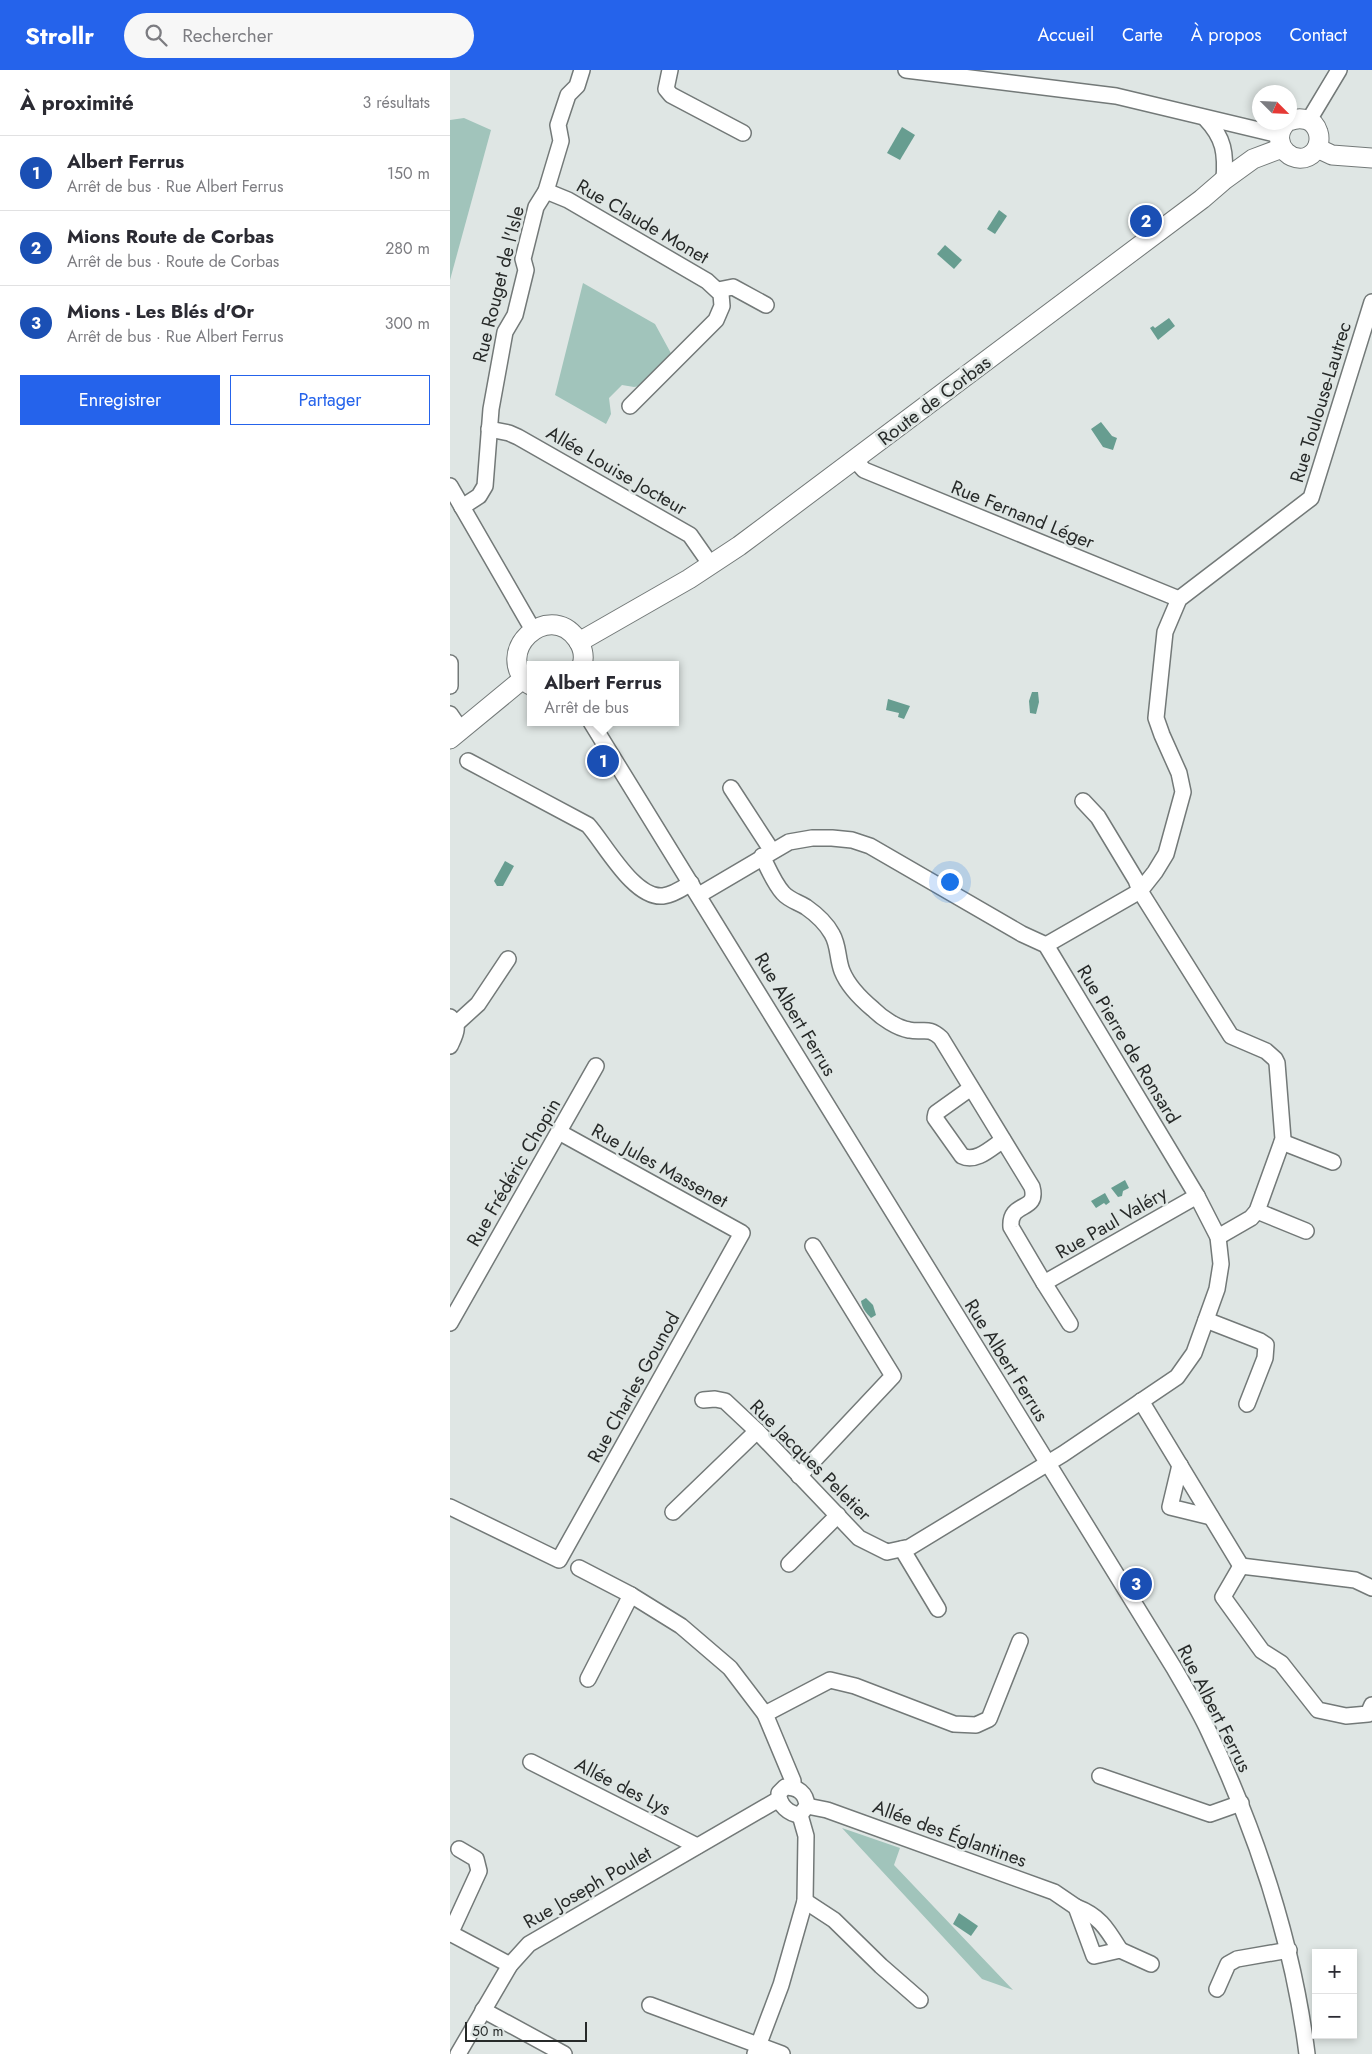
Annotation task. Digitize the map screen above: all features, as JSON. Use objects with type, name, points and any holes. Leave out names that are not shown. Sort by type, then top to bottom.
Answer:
[{"type":"street","name":"Rue Rouget de l'Isle","points":[[462,507],[479,496],[485,486],[491,409],[505,332],[515,316],[526,270],[523,258],[536,207],[546,191],[561,141],[558,125],[568,95],[577,86],[582,70]]},
{"type":"street","points":[[670,70],[666,89],[672,95],[743,133]]},
{"type":"street","points":[[906,70],[1006,83],[1029,77],[1116,96],[1206,119],[1284,131]]},
{"type":"street","points":[[1308,120],[1339,70]]},
{"type":"street","points":[[1296,118],[1308,120],[1317,129],[1319,136],[1317,148],[1308,156],[1296,158],[1290,156],[1284,131],[1296,118]]},
{"type":"street","points":[[1206,119],[1218,132],[1225,164],[1224,180]]},
{"type":"street","name":"Route de Corbas","points":[[579,642],[631,614],[711,565],[855,460],[1202,199],[1253,159],[1284,131]]},
{"type":"street","points":[[1317,148],[1332,155],[1372,158]]},
{"type":"street","name":"Rue Claude Monet","points":[[546,191],[568,200],[707,280],[721,294],[722,306],[716,320],[630,406]]},
{"type":"street","name":"Rue Claude Monet","points":[[718,290],[732,287],[766,305]]},
{"type":"street","name":"Rue Toulouse-Lautrec","points":[[1179,599],[1311,498],[1372,302]]},
{"type":"street","name":"Allée Louise Jocteur","points":[[490,430],[509,433],[518,437],[690,535],[711,565]]},
{"type":"street","name":"Rue Fernand Léger","points":[[855,460],[864,470],[1179,599]]},
{"type":"street","points":[[450,486],[533,630]]},
{"type":"street","points":[[468,761],[588,825],[599,836],[627,876],[638,886],[662,896],[695,889],[789,842],[812,838],[852,840],[870,846],[1022,934],[1046,945],[1140,891],[1166,854],[1183,792],[1179,773],[1156,718],[1165,632],[1179,599]]},
{"type":"street","points":[[450,714],[455,735],[527,682],[518,666],[518,651],[521,642],[533,630],[545,626],[563,627],[569,630],[582,648],[582,661]]},
{"type":"street","points":[[450,663],[450,686]]},
{"type":"street","name":"Rue Albert Ferrus","points":[[593,726],[1174,1668],[1208,1730],[1241,1803],[1262,1861],[1289,1950],[1307,2054]]},
{"type":"street","name":"Rue Paul Valéry","points":[[731,788],[767,854],[783,892],[791,900],[819,916],[831,933],[837,944],[842,972],[857,995],[874,1011],[900,1028],[911,1031],[922,1029],[934,1032],[941,1038],[1032,1187],[1032,1201],[1016,1210],[1010,1218],[1011,1227],[1070,1324]]},
{"type":"street","points":[[1083,801],[1098,817],[1136,880],[1140,891],[1230,1036],[1266,1051],[1275,1059],[1283,1132],[1282,1142],[1257,1212],[1251,1218],[1218,1237]]},
{"type":"street","name":"Rue Pierre de Ronsard","points":[[1046,945],[1198,1196],[1218,1237],[1220,1264],[1216,1289],[1194,1353],[1177,1377],[1048,1463]]},
{"type":"street","points":[[450,1046],[455,1035],[453,1020],[478,1004],[508,959]]},
{"type":"street","name":"Rue Frédéric Chopin","points":[[450,1323],[596,1066]]},
{"type":"street","points":[[971,1088],[936,1113],[935,1118],[962,1156],[968,1159],[974,1158],[1003,1140]]},
{"type":"street","name":"Rue Jules Massenet","points":[[558,1132],[742,1233]]},
{"type":"street","points":[[1282,1142],[1333,1162]]},
{"type":"street","name":"Rue Paul Valéry","points":[[1044,1283],[1198,1196]]},
{"type":"street","points":[[1257,1212],[1306,1231]]},
{"type":"street","name":"Rue Charles Gounod","points":[[450,1507],[559,1560],[742,1233]]},
{"type":"street","points":[[798,1476],[893,1376],[814,1246]]},
{"type":"street","points":[[1206,1320],[1266,1345],[1265,1358],[1247,1404]]},
{"type":"street","name":"Rue Jacques Peletier","points":[[703,1400],[715,1399],[725,1401],[757,1431],[798,1476],[860,1538],[887,1552],[910,1547],[1048,1463]]},
{"type":"street","points":[[1141,1401],[1241,1566]]},
{"type":"street","points":[[673,1512],[757,1431]]},
{"type":"street","points":[[1180,1465],[1170,1507],[1211,1517]]},
{"type":"street","points":[[789,1564],[838,1515]]},
{"type":"street","points":[[902,1549],[938,1609]]},
{"type":"street","points":[[1241,1566],[1355,1580],[1372,1588]]},
{"type":"street","points":[[1241,1566],[1223,1597],[1262,1651],[1281,1663],[1318,1710],[1346,1716],[1368,1714],[1372,1705]]},
{"type":"street","points":[[579,1568],[681,1626],[730,1668],[765,1714],[794,1787]]},
{"type":"street","points":[[588,1680],[631,1596]]},
{"type":"street","points":[[765,1714],[830,1680],[854,1686],[954,1724],[976,1725],[988,1719],[1020,1640]]},
{"type":"street","name":"Allée des Lys","points":[[531,1762],[697,1846]]},
{"type":"street","points":[[1100,1776],[1210,1814],[1241,1803]]},
{"type":"street","points":[[757,2050],[780,1985],[805,1901],[806,1836],[804,1811],[806,1799],[794,1787],[785,1787],[779,1793],[778,1799],[788,1811],[804,1811]]},
{"type":"street","name":"Rue Joseph Poulet","points":[[458,2054],[510,1965],[528,1944],[778,1799]]},
{"type":"street","name":"Allée des Églantines","points":[[804,1811],[837,1813],[1054,1892],[1091,1913],[1104,1925],[1120,1950]]},
{"type":"street","points":[[459,1849],[476,1859],[479,1870],[450,1934],[510,1965]]},
{"type":"street","points":[[805,1901],[834,1920],[881,1966],[920,2000]]},
{"type":"street","points":[[1076,1906],[1094,1956],[1120,1950],[1151,1964]]},
{"type":"street","points":[[1217,1989],[1228,1964],[1237,1959],[1289,1950]]},
{"type":"street","points":[[650,2005],[757,2050],[782,2054]]},
{"type":"street","points":[[483,2010],[564,2054]]},
{"type":"shaded area","points":[[464,118],[491,130],[450,280],[450,120]]},
{"type":"shaded area","points":[[902,127],[915,135],[900,160],[887,153]]},
{"type":"shaded area","points":[[999,210],[1007,216],[995,234],[987,229]]},
{"type":"shaded area","points":[[945,245],[962,260],[954,269],[937,254]]},
{"type":"shaded area","points":[[583,283],[655,324],[673,357],[645,385],[634,387],[622,385],[609,398],[611,414],[606,424],[555,395]]},
{"type":"shaded area","points":[[1169,318],[1175,326],[1158,340],[1150,328],[1153,326],[1155,328]]},
{"type":"shaded area","points":[[1101,422],[1112,436],[1117,438],[1113,450],[1103,447],[1091,429]]},
{"type":"shaded area","points":[[1032,692],[1038,692],[1039,702],[1036,714],[1030,713],[1029,701]]},
{"type":"shaded area","points":[[888,699],[910,706],[904,719],[898,717],[899,713],[886,710]]},
{"type":"shaded area","points":[[505,861],[514,866],[503,886],[497,886],[494,881]]},
{"type":"shaded area","points":[[1125,1180],[1129,1188],[1123,1191],[1122,1196],[1118,1197],[1111,1188]]},
{"type":"shaded area","points":[[1105,1193],[1110,1202],[1096,1208],[1091,1201]]},
{"type":"shaded area","points":[[866,1298],[873,1305],[876,1315],[871,1318],[864,1310],[861,1301]]},
{"type":"shaded area","points":[[842,1828],[900,1848],[894,1865],[1013,1990],[982,1979]]},
{"type":"shaded area","points":[[959,1913],[978,1926],[971,1936],[953,1924]]},
{"type":"place","name":"Mions Route de Corbas","points":[[1146,221]]},
{"type":"place","name":"Albert Ferrus","points":[[603,761]]},
{"type":"place","name":"Mions - Les Blés d'Or","points":[[1136,1584]]}]
